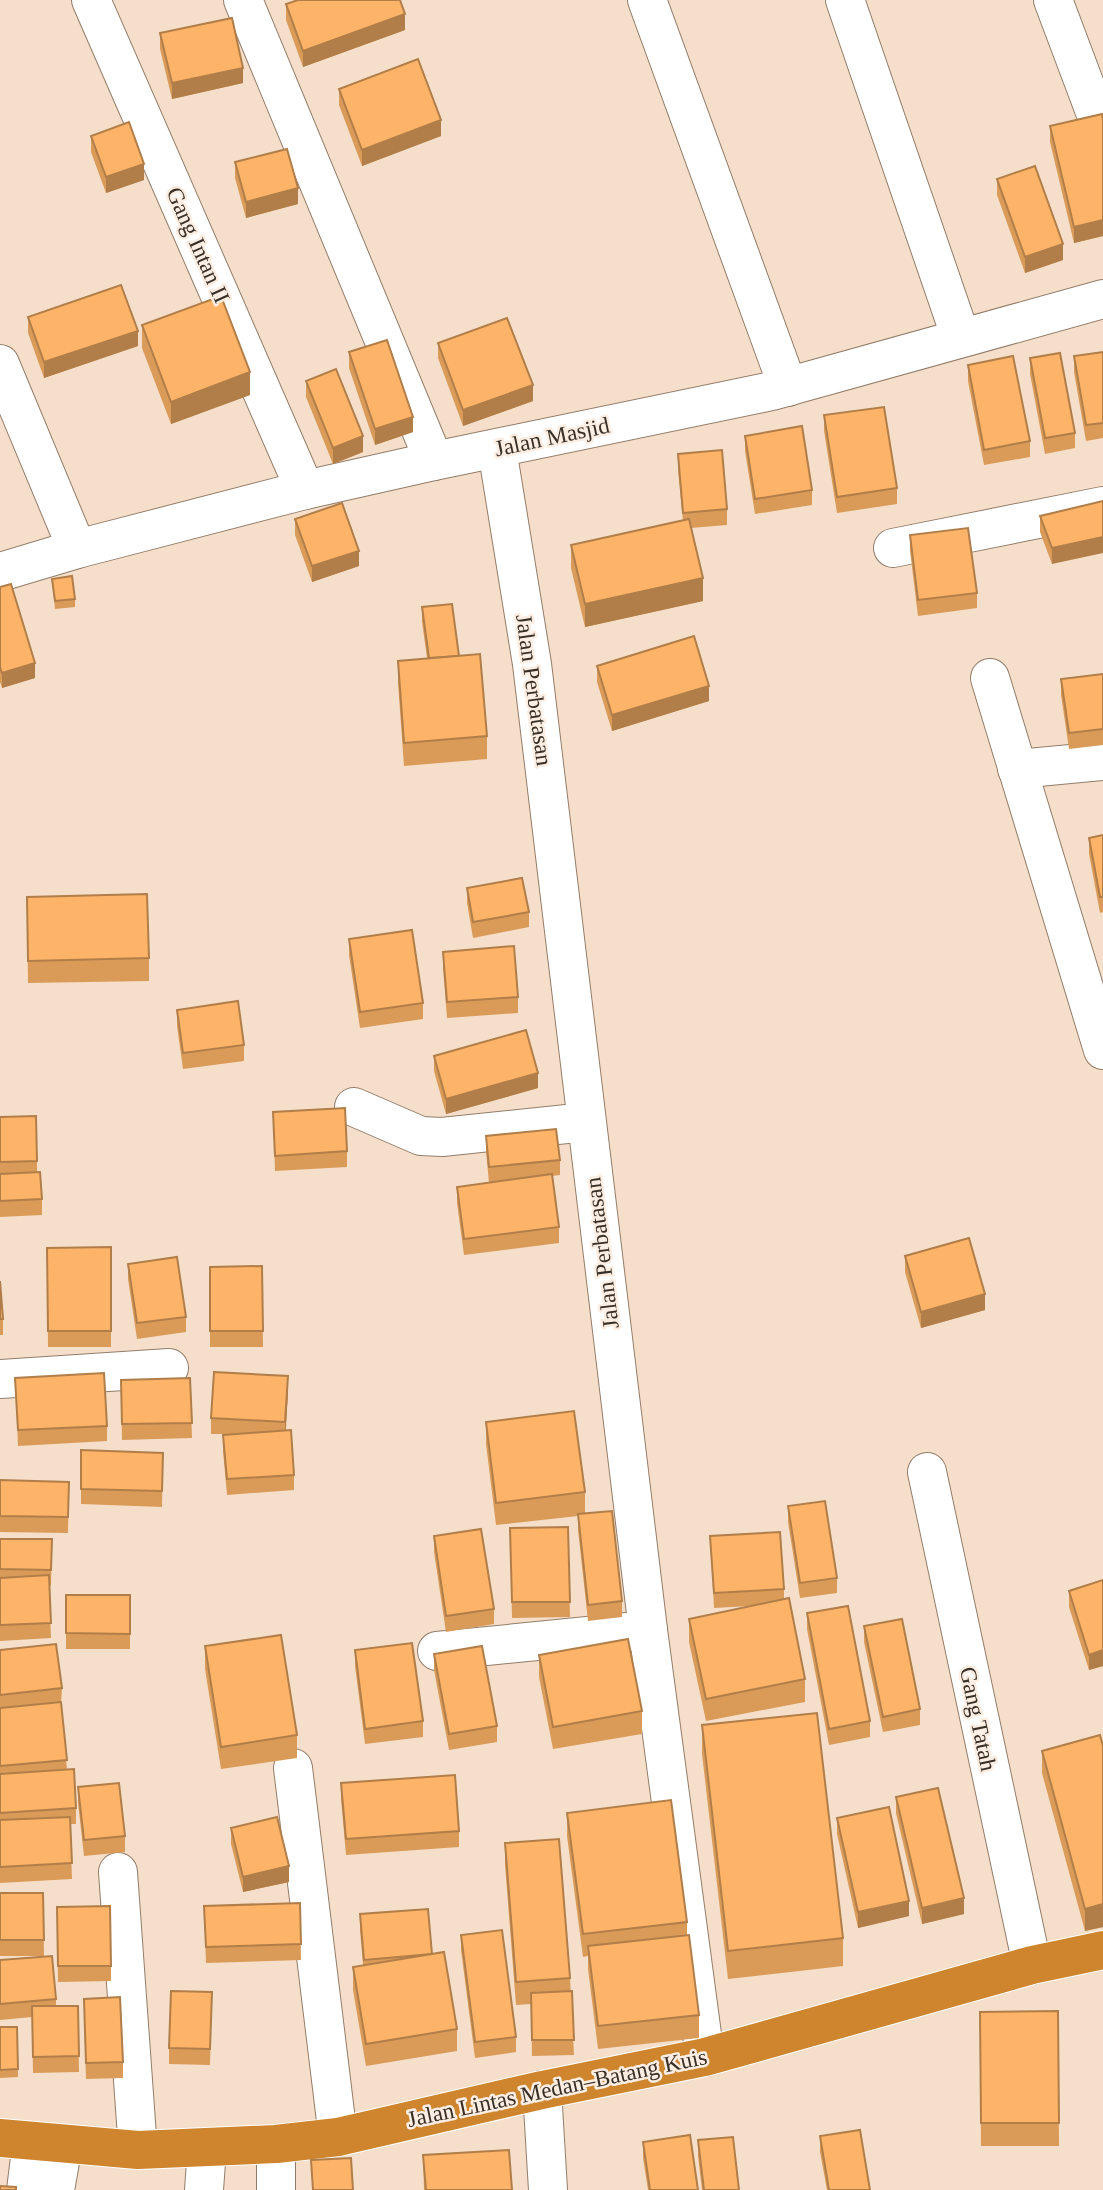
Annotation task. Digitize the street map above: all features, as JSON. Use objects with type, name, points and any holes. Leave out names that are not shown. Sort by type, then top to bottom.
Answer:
[{"type":"highway","name":"Jalan Lintas Medan–Batang Kuis","points":[[32,2142],[138,2150],[276,2144],[338,2137],[542,2090],[705,2057],[1032,1965],[1103,1950]]},
{"type":"street","name":"Gang Intan II","points":[[91,0],[305,491]]},
{"type":"street","points":[[243,0],[434,461]]},
{"type":"street","points":[[647,0],[788,387]]},
{"type":"street","points":[[845,0],[961,338]]},
{"type":"street","points":[[1053,0],[1103,133]]},
{"type":"street","name":"Jalan Masjid","points":[[0,572],[77,549],[305,491],[434,461],[788,387],[1103,299]]},
{"type":"street","points":[[0,364],[77,549]]},
{"type":"street","name":"Jalan Perbatasan","points":[[497,449],[532,664],[648,1630],[705,2057]]},
{"type":"street","points":[[893,548],[1103,506]]},
{"type":"street","points":[[989,678],[1103,1050]]},
{"type":"street","points":[[1017,769],[1103,761]]},
{"type":"street","points":[[354,1107],[421,1136],[443,1137],[586,1122]]},
{"type":"street","points":[[0,1379],[169,1368]]},
{"type":"street","name":"Gang Tatah","points":[[927,1472],[1032,1965]]},
{"type":"street","points":[[437,1651],[648,1630]]},
{"type":"street","points":[[293,1768],[338,2137]]},
{"type":"street","points":[[118,1872],[138,2150]]},
{"type":"street","points":[[542,2090],[548,2190]]},
{"type":"street","points":[[26,2190],[32,2142]]},
{"type":"street","points":[[32,2142],[55,2190]]},
{"type":"street","points":[[276,2144],[276,2190]]},
{"type":"street","points":[[204,2190],[207,2148]]},
{"type":"building","points":[[298,0],[400,0],[405,14],[303,51],[286,4]]},
{"type":"building","points":[[232,18],[243,68],[172,83],[160,33]]},
{"type":"building","points":[[418,59],[441,120],[362,150],[339,89]]},
{"type":"building","points":[[1102,114],[1103,220],[1074,227],[1050,126]]},
{"type":"building","points":[[129,122],[144,164],[106,177],[91,136]]},
{"type":"building","points":[[287,149],[298,188],[246,202],[235,162]]},
{"type":"building","points":[[1035,166],[1063,244],[1025,257],[997,179]]},
{"type":"building","points":[[121,285],[138,331],[44,362],[28,317]]},
{"type":"building","points":[[221,296],[250,372],[171,402],[142,325]]},
{"type":"building","points":[[507,318],[533,385],[463,410],[438,343]]},
{"type":"building","points":[[387,340],[413,417],[375,429],[349,352]]},
{"type":"building","points":[[1103,352],[1103,423],[1086,425],[1074,356]]},
{"type":"building","points":[[1060,353],[1075,433],[1045,438],[1030,358]]},
{"type":"building","points":[[1013,356],[1030,441],[984,450],[968,365]]},
{"type":"building","points":[[336,369],[363,436],[333,448],[306,381]]},
{"type":"building","points":[[884,407],[897,488],[837,497],[824,415]]},
{"type":"building","points":[[802,426],[812,490],[755,499],[745,436]]},
{"type":"building","points":[[722,450],[727,509],[683,513],[678,454]]},
{"type":"building","points":[[1103,501],[1103,537],[1052,548],[1040,516]]},
{"type":"building","points":[[342,503],[359,551],[312,566],[295,519]]},
{"type":"building","points":[[689,519],[703,578],[585,604],[571,545]]},
{"type":"building","points":[[968,528],[977,593],[918,600],[910,535]]},
{"type":"building","points":[[72,576],[75,599],[55,601],[52,579]]},
{"type":"building","points":[[11,584],[35,663],[2,673],[0,587]]},
{"type":"building","points":[[452,604],[459,656],[429,658],[422,607]]},
{"type":"building","points":[[694,636],[709,686],[612,715],[597,666]]},
{"type":"building","points":[[480,654],[487,736],[404,743],[398,661]]},
{"type":"building","points":[[1103,674],[1103,729],[1069,733],[1061,679]]},
{"type":"building","points":[[1103,835],[1103,897],[1100,897],[1089,838]]},
{"type":"building","points":[[522,878],[529,912],[473,922],[467,888]]},
{"type":"building","points":[[147,894],[149,958],[28,961],[27,897]]},
{"type":"building","points":[[412,930],[423,1003],[360,1012],[349,939]]},
{"type":"building","points":[[514,946],[518,997],[447,1002],[443,952]]},
{"type":"building","points":[[238,1001],[244,1045],[183,1053],[177,1010]]},
{"type":"building","points":[[526,1030],[538,1073],[446,1099],[434,1056]]},
{"type":"building","points":[[345,1108],[347,1151],[275,1156],[273,1112]]},
{"type":"building","points":[[36,1116],[37,1161],[0,1162],[0,1117]]},
{"type":"building","points":[[556,1129],[560,1160],[489,1167],[486,1136]]},
{"type":"building","points":[[40,1172],[42,1199],[0,1201],[0,1174]]},
{"type":"building","points":[[552,1174],[559,1227],[464,1239],[457,1187]]},
{"type":"building","points":[[969,1238],[985,1294],[921,1312],[905,1256]]},
{"type":"building","points":[[111,1247],[111,1331],[48,1331],[47,1248]]},
{"type":"building","points":[[177,1257],[186,1317],[137,1323],[128,1264]]},
{"type":"building","points":[[262,1266],[263,1331],[210,1331],[210,1267]]},
{"type":"building","points":[[0,1281],[3,1319],[0,1319]]},
{"type":"building","points":[[214,1372],[288,1376],[285,1422],[211,1418]]},
{"type":"building","points":[[104,1373],[107,1426],[18,1430],[15,1378]]},
{"type":"building","points":[[190,1378],[192,1423],[122,1424],[121,1380]]},
{"type":"building","points":[[574,1411],[585,1492],[496,1503],[486,1422]]},
{"type":"building","points":[[291,1430],[294,1475],[227,1479],[223,1435]]},
{"type":"building","points":[[81,1450],[163,1453],[162,1491],[81,1489]]},
{"type":"building","points":[[0,1480],[69,1482],[68,1517],[0,1516]]},
{"type":"building","points":[[825,1501],[837,1578],[800,1583],[788,1506]]},
{"type":"building","points":[[612,1511],[622,1601],[588,1605],[578,1514]]},
{"type":"building","points":[[568,1527],[570,1602],[512,1602],[510,1528]]},
{"type":"building","points":[[481,1529],[494,1609],[446,1616],[434,1536]]},
{"type":"building","points":[[780,1532],[784,1589],[714,1593],[710,1536]]},
{"type":"building","points":[[0,1539],[52,1539],[51,1570],[0,1569]]},
{"type":"building","points":[[49,1575],[51,1623],[0,1625],[0,1578]]},
{"type":"building","points":[[1103,1580],[1103,1650],[1089,1655],[1069,1591]]},
{"type":"building","points":[[66,1595],[130,1595],[130,1634],[66,1633]]},
{"type":"building","points":[[789,1598],[805,1679],[706,1699],[689,1619]]},
{"type":"building","points":[[848,1606],[870,1721],[829,1729],[807,1613]]},
{"type":"building","points":[[902,1619],[920,1709],[883,1717],[864,1626]]},
{"type":"building","points":[[281,1635],[297,1735],[221,1747],[205,1646]]},
{"type":"building","points":[[628,1639],[642,1711],[553,1727],[539,1655]]},
{"type":"building","points":[[412,1643],[423,1721],[365,1729],[355,1650]]},
{"type":"building","points":[[56,1644],[62,1688],[0,1695],[0,1650]]},
{"type":"building","points":[[482,1646],[497,1726],[449,1734],[434,1654]]},
{"type":"building","points":[[61,1702],[67,1760],[0,1766],[0,1708]]},
{"type":"building","points":[[817,1713],[843,1938],[728,1951],[702,1725]]},
{"type":"building","points":[[1100,1735],[1103,1746],[1103,1904],[1085,1909],[1042,1751]]},
{"type":"building","points":[[74,1769],[76,1808],[0,1813],[0,1774]]},
{"type":"building","points":[[455,1775],[459,1831],[346,1839],[341,1783]]},
{"type":"building","points":[[119,1783],[125,1836],[84,1840],[78,1787]]},
{"type":"building","points":[[938,1788],[964,1898],[922,1908],[896,1797]]},
{"type":"building","points":[[671,1800],[687,1922],[583,1934],[567,1813]]},
{"type":"building","points":[[889,1807],[909,1901],[858,1912],[837,1818]]},
{"type":"building","points":[[70,1817],[72,1863],[0,1867],[0,1820]]},
{"type":"building","points":[[277,1817],[289,1866],[243,1877],[231,1828]]},
{"type":"building","points":[[559,1839],[570,1978],[516,1982],[505,1843]]},
{"type":"building","points":[[0,1893],[43,1893],[44,1940],[0,1940]]},
{"type":"building","points":[[300,1903],[301,1944],[206,1947],[204,1906]]},
{"type":"building","points":[[110,1906],[111,1966],[58,1966],[57,1907]]},
{"type":"building","points":[[428,1909],[432,1954],[364,1960],[360,1914]]},
{"type":"building","points":[[502,1930],[516,2037],[475,2042],[461,1935]]},
{"type":"building","points":[[689,1935],[699,2015],[598,2026],[588,1946]]},
{"type":"building","points":[[444,1952],[457,2029],[366,2044],[353,1967]]},
{"type":"building","points":[[52,1956],[56,1999],[0,2004],[0,1960]]},
{"type":"building","points":[[171,1991],[212,1992],[210,2049],[169,2048]]},
{"type":"building","points":[[572,1991],[574,2040],[532,2040],[531,1993]]},
{"type":"building","points":[[120,1997],[123,2062],[86,2063],[84,1999]]},
{"type":"building","points":[[32,2006],[78,2006],[79,2056],[33,2057]]},
{"type":"building","points":[[1058,2011],[1059,2123],[981,2123],[980,2012]]},
{"type":"building","points":[[0,2027],[17,2027],[18,2069],[0,2070]]},
{"type":"building","points":[[860,2130],[870,2190],[829,2190],[820,2136]]},
{"type":"building","points":[[690,2135],[698,2190],[650,2190],[643,2142]]},
{"type":"building","points":[[733,2137],[739,2190],[704,2190],[698,2140]]},
{"type":"building","points":[[509,2150],[512,2190],[426,2190],[423,2155]]},
{"type":"building","points":[[351,2158],[353,2190],[313,2190],[311,2160]]},
{"type":"building","points":[[0,2186],[16,2187],[16,2190],[0,2190]]}]
